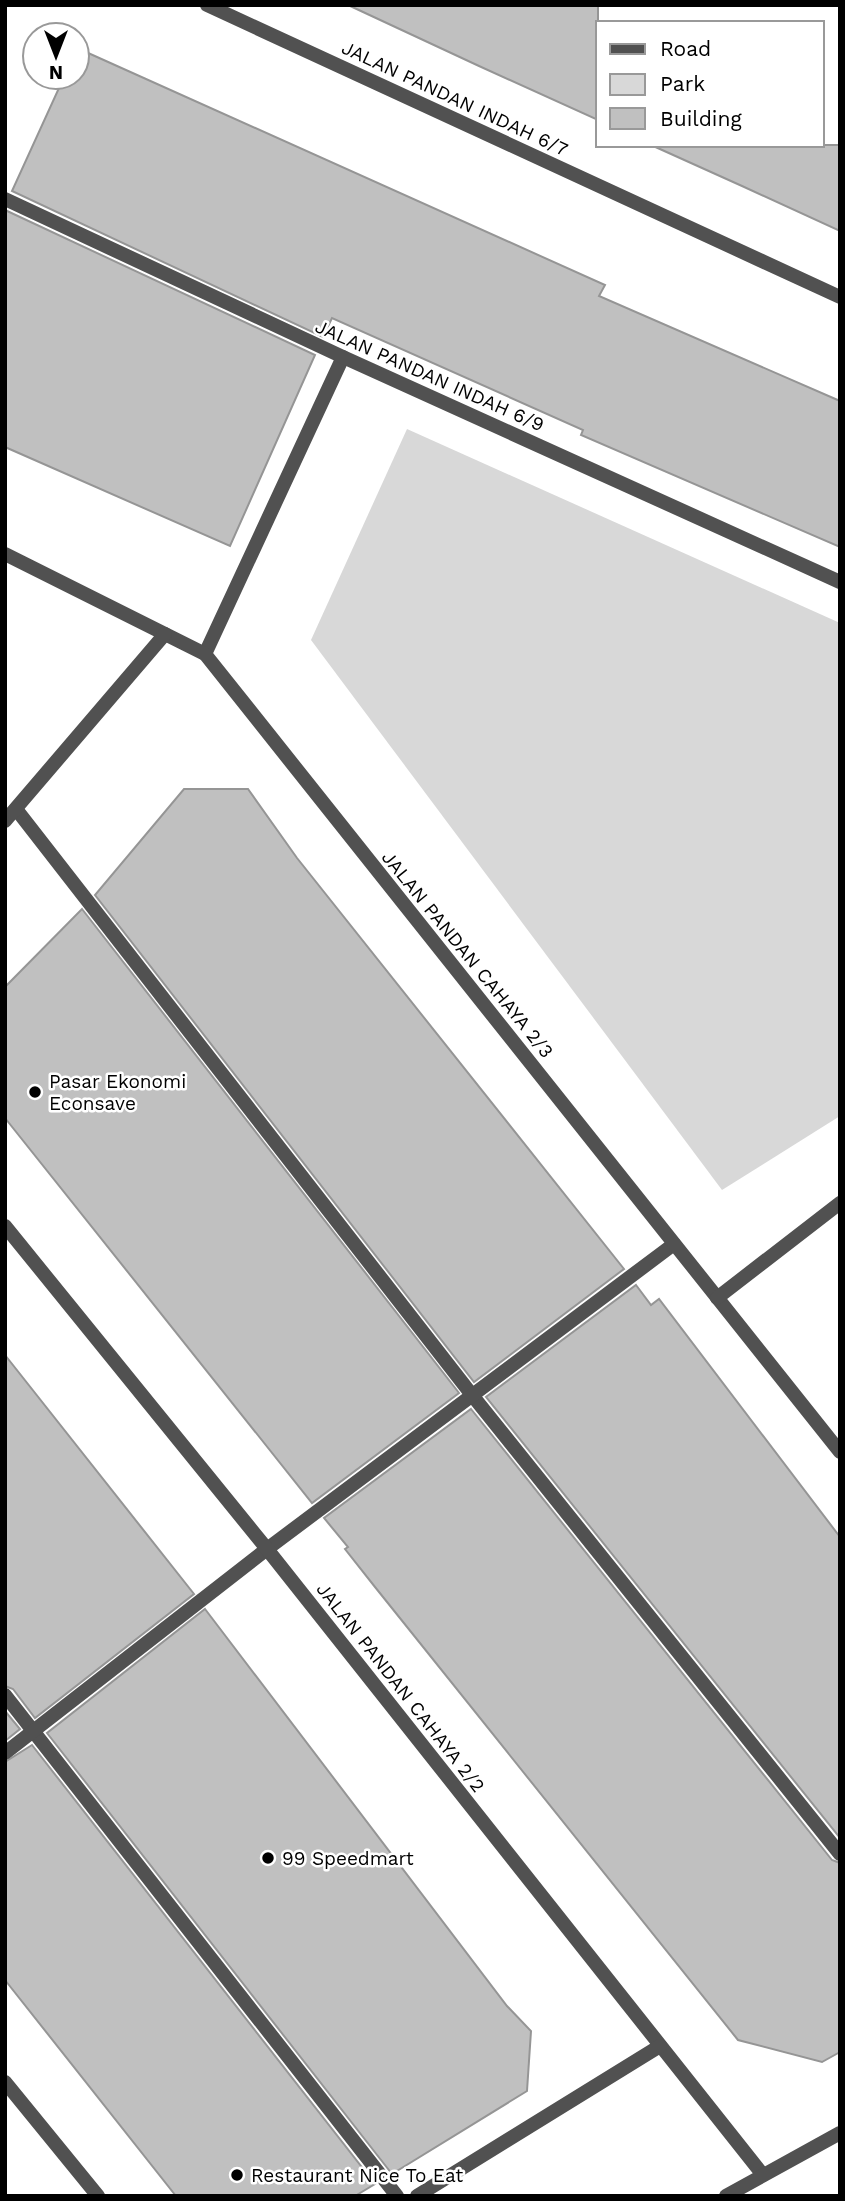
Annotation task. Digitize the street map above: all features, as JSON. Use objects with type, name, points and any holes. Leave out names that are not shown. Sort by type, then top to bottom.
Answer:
[{"type":"street","name":"JALAN PANDAN INDAH 6/7","points":[[207,5],[840,297]]},
{"type":"street","name":"JALAN PANDAN INDAH 6/9","points":[[5,199],[343,357],[840,582]]},
{"type":"street","points":[[205,654],[343,357]]},
{"type":"street","name":"JALAN PANDAN CAHAYA 2/3","points":[[5,554],[205,654],[840,1452]]},
{"type":"street","points":[[5,821],[165,634]]},
{"type":"street","points":[[16,809],[472,1395],[840,1854]]},
{"type":"street","points":[[717,1298],[840,1203]]},
{"type":"street","name":"JALAN PANDAN CAHAYA 2/2","points":[[5,1226],[267,1549],[763,2175]]},
{"type":"street","points":[[5,1753],[267,1549],[674,1244]]},
{"type":"street","points":[[5,1696],[397,2196]]},
{"type":"street","points":[[417,2196],[660,2046]]},
{"type":"street","points":[[5,2082],[98,2196]]},
{"type":"street","points":[[726,2196],[840,2133]]},
{"type":"green space","points":[[407,429],[840,623],[840,1116],[722,1190],[311,640]]},
{"type":"building","points":[[348,5],[598,5],[596,119]]},
{"type":"building","points":[[91,54],[605,285],[599,296],[840,401],[840,547],[581,435],[583,430],[332,318],[323,337],[12,191],[58,91],[91,91]]},
{"type":"building","points":[[840,145],[840,231],[655,147]]},
{"type":"building","points":[[5,210],[315,355],[230,546],[5,447]]},
{"type":"building","points":[[184,789],[248,789],[297,858],[624,1269],[474,1382],[95,895]]},
{"type":"building","points":[[82,909],[459,1393],[312,1503],[5,1118],[5,987]]},
{"type":"building","points":[[636,1285],[651,1305],[659,1299],[840,1537],[840,1838],[486,1397]]},
{"type":"building","points":[[5,1355],[194,1594],[35,1718],[13,1689],[5,1686]]},
{"type":"building","points":[[471,1409],[832,1860],[840,1863],[840,2052],[822,2062],[738,2040],[375,1587],[324,1518]]},
{"type":"building","points":[[205,1609],[507,2006],[531,2031],[527,2091],[392,2174],[47,1733]]},
{"type":"building","points":[[5,1711],[20,1729],[5,1741]]},
{"type":"building","points":[[32,1745],[375,2184],[355,2196],[176,2196],[5,1980],[5,1762]]},
{"type":"place","name":"Pasar Ekonomi Econsave","points":[[35,1092]]},
{"type":"place","name":"99 Speedmart","points":[[268,1858]]},
{"type":"place","name":"Restaurant Nice To Eat","points":[[237,2175]]}]
